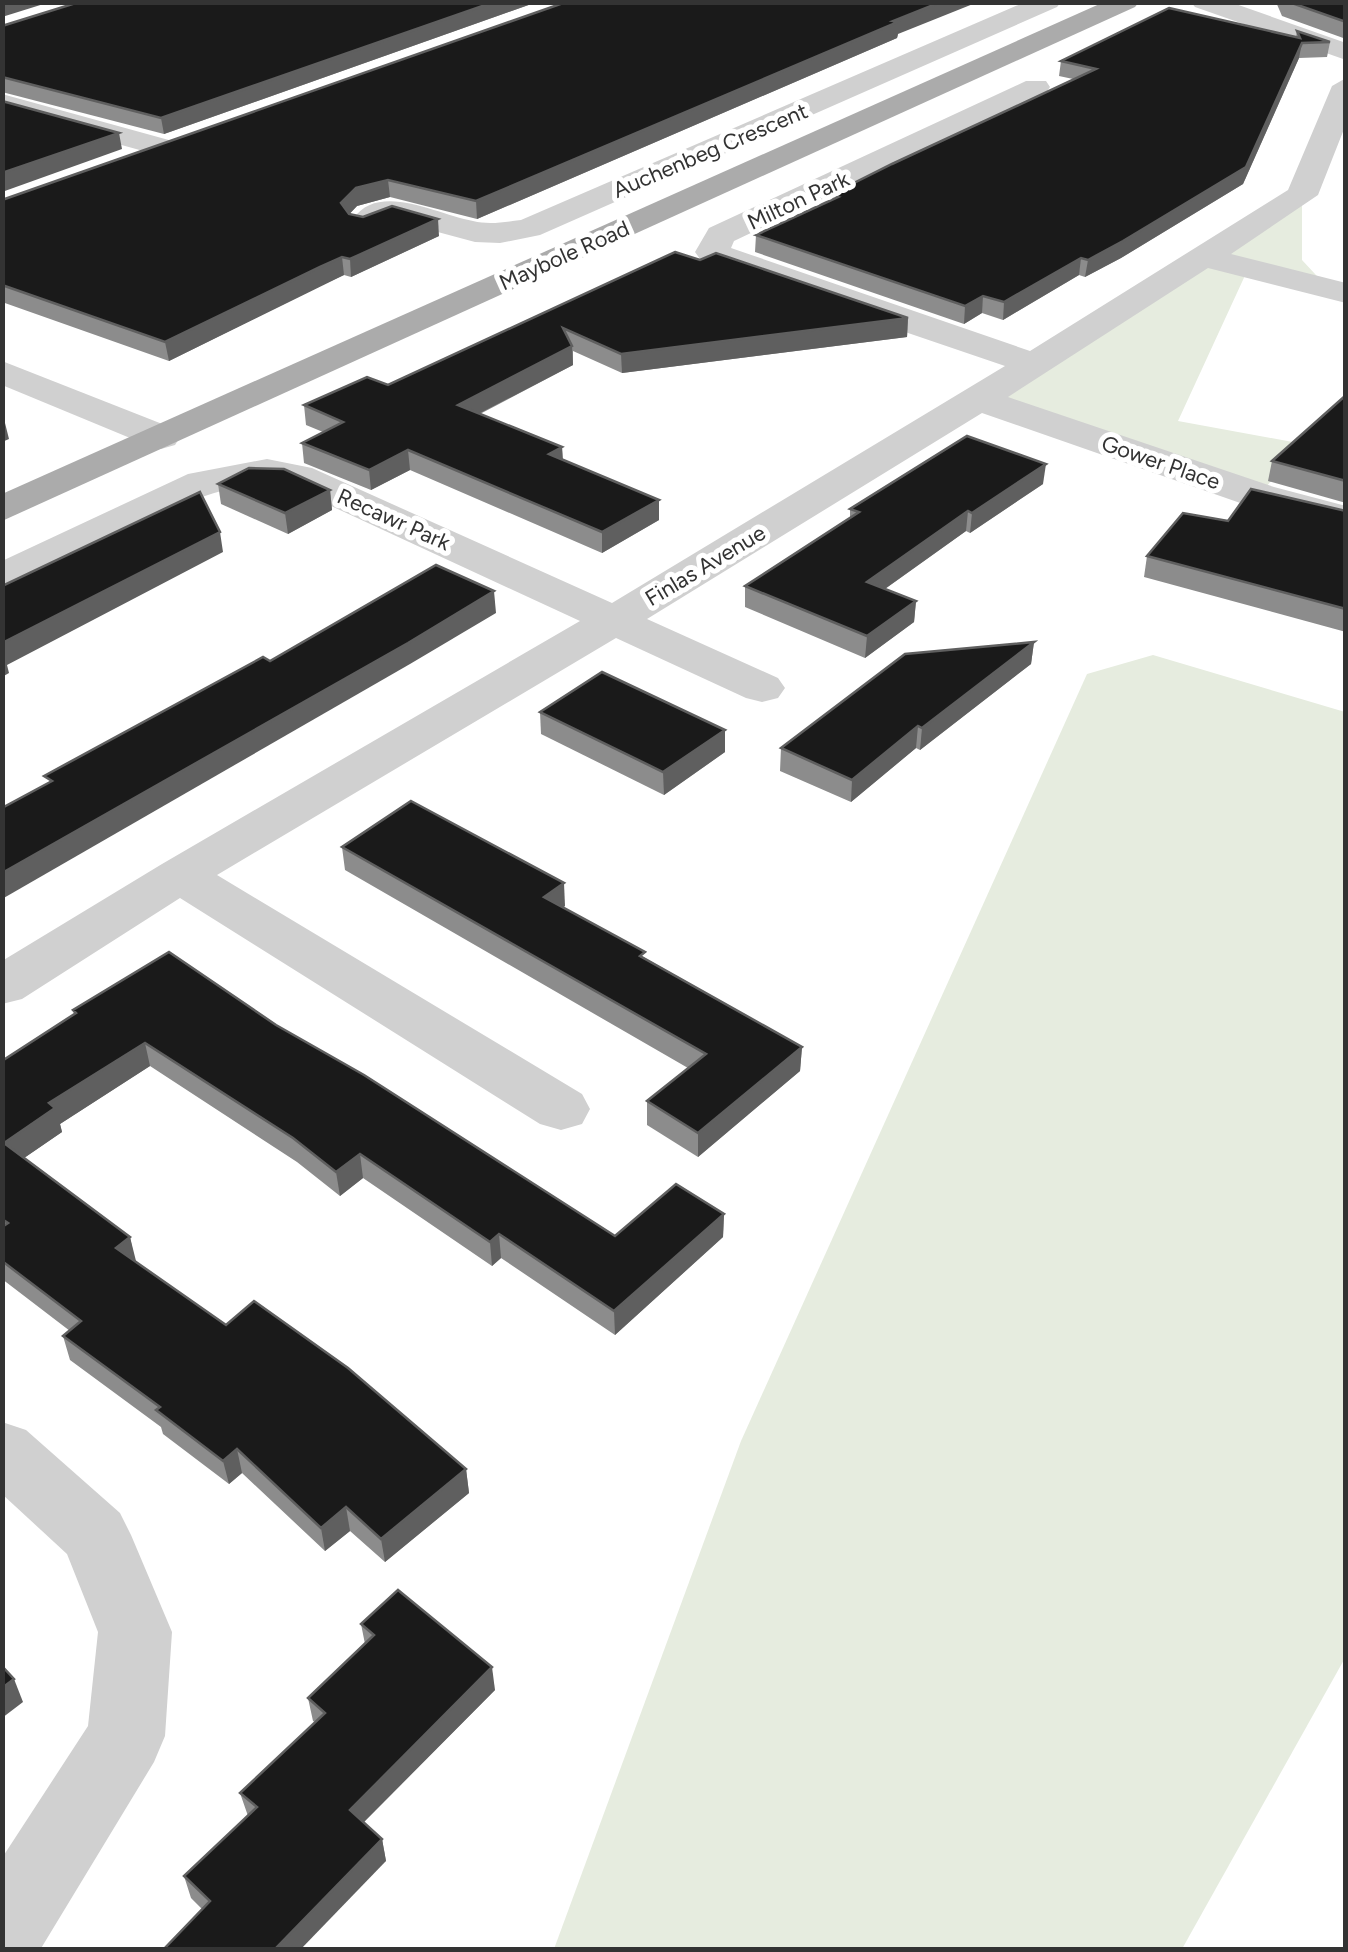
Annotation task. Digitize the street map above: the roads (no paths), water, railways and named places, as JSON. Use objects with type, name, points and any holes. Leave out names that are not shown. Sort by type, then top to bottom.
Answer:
[{"type":"main road","name":"Maybole Road","points":[[2,509],[1126,2]]},
{"type":"street","name":"Auchenbeg Crescent","points":[[363,222],[390,209],[475,232],[529,228],[1048,2]]},
{"type":"street","points":[[1204,2],[1346,52]]},
{"type":"street","points":[[978,34],[1027,46]]},
{"type":"street","name":"Finlas Avenue","points":[[2,986],[180,875],[616,619],[978,399],[1302,195],[1346,86]]},
{"type":"street","name":"Milton Park","points":[[1034,364],[712,252],[722,235],[1036,88]]},
{"type":"street","points":[[2,103],[165,148]]},
{"type":"street","points":[[111,167],[200,136]]},
{"type":"street","points":[[1203,257],[1346,292]]},
{"type":"street","points":[[2,372],[160,437]]},
{"type":"street","name":"Gower Place","points":[[978,399],[1260,496],[1346,519]]},
{"type":"street","name":"Recawr Park","points":[[2,576],[202,483],[268,471],[298,476],[762,688]]},
{"type":"street","points":[[180,875],[561,1109]]},
{"type":"street","points":[[2,1450],[95,1535],[135,1632],[126,1736],[2,1934]]}]
